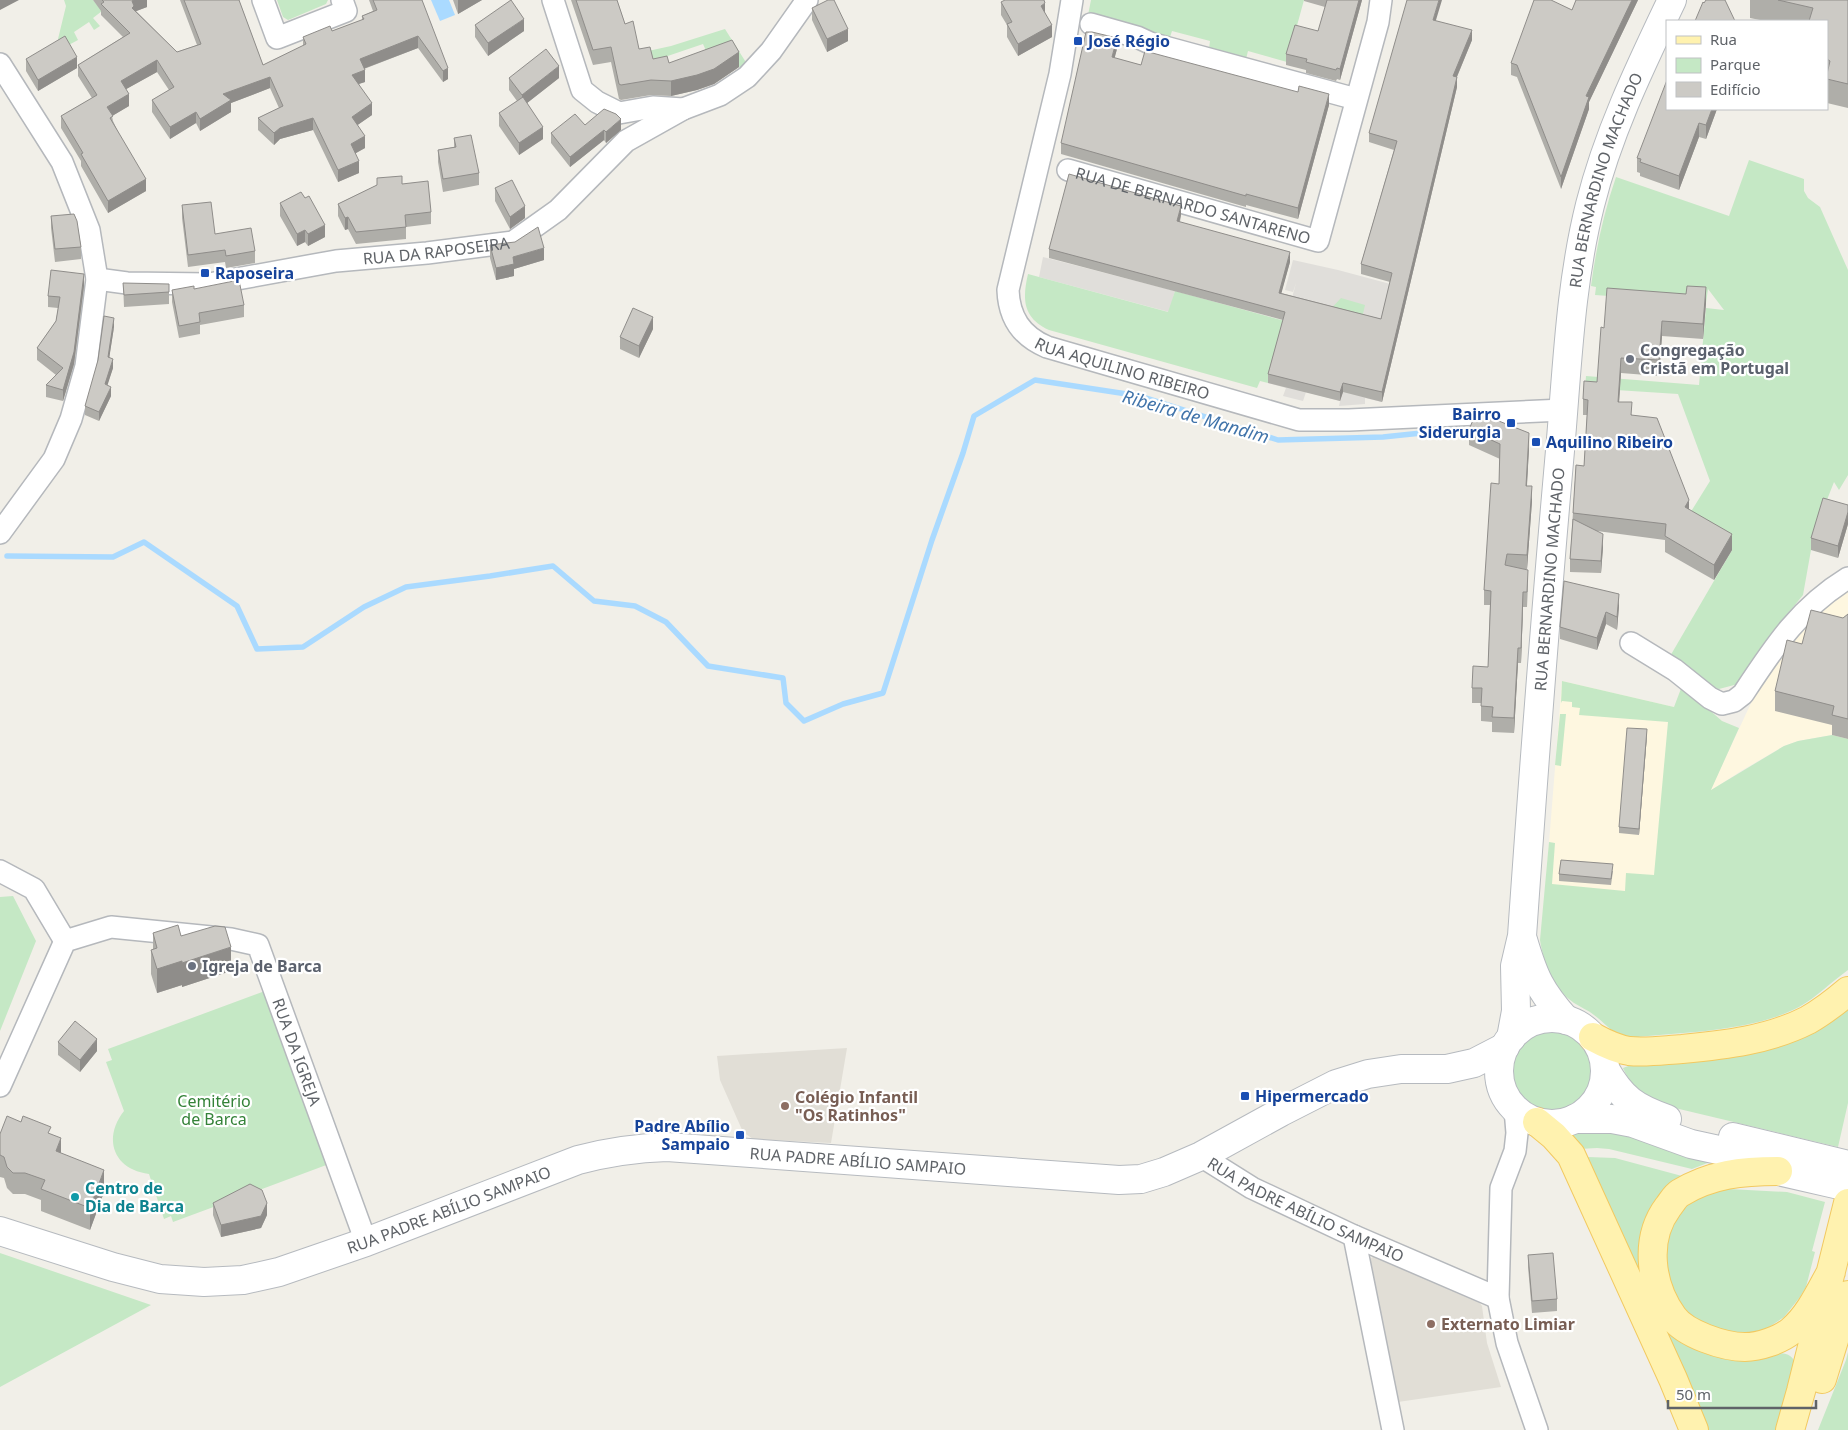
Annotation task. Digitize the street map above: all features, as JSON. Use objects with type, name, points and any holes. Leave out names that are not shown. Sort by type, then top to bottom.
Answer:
[{"type":"main road","name":"RUA BERNARDINO MACHADO","points":[[1508,1042],[1516,1011],[1515,966],[1522,936],[1563,410],[1575,283],[1590,203],[1611,134],[1638,69],[1672,0]]},
{"type":"main road","name":"RUA BERNARDINO MACHADO","points":[[1522,936],[1538,982],[1566,1020]]},
{"type":"main road","points":[[1201,1156],[1295,1104],[1336,1084],[1368,1074],[1401,1069],[1447,1069],[1474,1063],[1508,1042],[1522,1027],[1536,1021],[1551,1018],[1566,1020],[1609,1045],[1628,1051],[1658,1051],[1724,1045],[1780,1032],[1801,1023],[1833,1004],[1848,991]]},
{"type":"main road","points":[[1508,1042],[1499,1063],[1500,1080],[1519,1109],[1549,1124],[1562,1123],[1585,1113],[1600,1093],[1604,1082],[1605,1069],[1602,1052],[1593,1037]]},
{"type":"main road","points":[[1447,1069],[1482,1083],[1554,1136],[1571,1155],[1669,1370],[1694,1430]]},
{"type":"main road","points":[[1605,1069],[1613,1084],[1630,1102],[1654,1114],[1727,1135],[1848,1165]]},
{"type":"main road","points":[[1574,1119],[1612,1119],[1634,1124],[1691,1144],[1746,1156],[1778,1171],[1848,1187]]},
{"type":"main road","name":"RUA PADRE ABÍLIO SAMPAIO","points":[[0,1231],[113,1267],[160,1279],[204,1282],[243,1280],[270,1274],[366,1242],[578,1160],[639,1148],[667,1147],[1119,1180],[1141,1179],[1201,1156]]},
{"type":"main road","points":[[1778,1171],[1750,1171],[1725,1174],[1710,1178],[1678,1194],[1661,1217],[1654,1241],[1652,1260],[1663,1300],[1674,1318],[1690,1330],[1714,1342],[1744,1347],[1768,1342],[1790,1332],[1806,1314],[1832,1272]]},
{"type":"main road","points":[[1790,1430],[1832,1272],[1848,1203]]},
{"type":"main road","points":[[1806,1430],[1848,1295]]},
{"type":"street","points":[[263,0],[277,38],[346,11],[342,0]]},
{"type":"street","points":[[553,0],[582,90],[597,102],[619,113],[653,107],[683,109]]},
{"type":"street","name":"RUA DA RAPOSEIRA","points":[[97,279],[127,283],[209,284],[336,261],[427,253],[512,242],[558,210],[626,141],[683,109],[720,95],[747,77],[771,51],[807,0]]},
{"type":"street","name":"RUA AQUILINO RIBEIRO","points":[[1072,0],[1060,74],[1008,290],[1012,313],[1021,330],[1029,338],[1047,347],[1299,420],[1349,420],[1563,410]]},
{"type":"street","points":[[1091,24],[1137,37],[1150,43],[1356,99],[1378,22],[1381,0]]},
{"type":"street","points":[[0,64],[62,162],[89,230],[97,279],[86,366],[71,419],[54,459],[0,533]]},
{"type":"street","name":"RUA DE BERNARDO SANTARENO","points":[[1068,170],[1318,241],[1356,99]]},
{"type":"street","points":[[1631,643],[1675,670],[1710,698],[1722,704],[1734,701],[1744,694],[1789,628],[1809,606],[1848,578]]},
{"type":"street","points":[[0,871],[34,889],[65,941],[0,1086]]},
{"type":"street","name":"RUA DA IGREJA","points":[[65,941],[110,927],[231,939],[258,946],[366,1242]]},
{"type":"street","points":[[1519,1109],[1515,1151],[1501,1188],[1498,1298],[1507,1343],[1537,1430]]},
{"type":"street","name":"RUA PADRE ABÍLIO SAMPAIO","points":[[1201,1156],[1252,1188],[1354,1236],[1498,1298]]},
{"type":"street","points":[[1354,1236],[1393,1430]]},
{"type":"shaded area","points":[[1043,257],[1175,291],[1169,312],[1039,277]]},
{"type":"shaded area","points":[[1293,260],[1409,289],[1382,402],[1365,398],[1365,404],[1339,406],[1340,401],[1306,392],[1303,401],[1283,396],[1286,388],[1268,383],[1296,283],[1293,292],[1285,290]]},
{"type":"shaded area","points":[[1848,591],[1848,739],[1832,735],[1798,741],[1784,746],[1710,791],[1759,686],[1784,649],[1818,611]]},
{"type":"shaded area","points":[[1562,681],[1674,707],[1722,722],[1623,960],[1544,905]]},
{"type":"shaded area","name":"Colégio Infantil \"Os Ratinhos\"","points":[[847,1048],[831,1143],[753,1139],[743,1132],[720,1080],[717,1056]]},
{"type":"shaded area","name":"Externato Limiar","points":[[1376,1255],[1478,1301],[1482,1306],[1487,1343],[1501,1387],[1391,1403],[1365,1262]]},
{"type":"green space","points":[[64,0],[93,0],[102,11],[93,18],[100,26],[94,30],[89,22],[74,32],[78,40],[63,48],[58,39],[66,6]]},
{"type":"green space","points":[[277,0],[328,0],[326,4],[288,20],[283,17]]},
{"type":"green space","points":[[1091,0],[1304,0],[1287,62],[1248,51],[1246,59],[1209,49],[1210,41],[1172,31],[1170,37],[1088,15]]},
{"type":"green space","points":[[725,29],[747,64],[742,71],[732,55],[712,64],[703,44],[650,62],[648,51],[671,46]]},
{"type":"green space","points":[[1749,160],[1804,179],[1804,191],[1808,198],[1820,207],[1848,270],[1848,475],[1839,490],[1834,482],[1823,510],[1811,550],[1803,595],[1781,622],[1738,684],[1719,689],[1709,686],[1669,658],[1732,550],[1687,518],[1710,481],[1678,394],[1585,388],[1586,376],[1699,385],[1706,308],[1724,310],[1708,289],[1706,303],[1595,295],[1596,287],[1591,286],[1595,258],[1604,217],[1616,177],[1729,216]]},
{"type":"green space","points":[[1028,274],[1168,312],[1175,291],[1285,321],[1268,383],[1260,381],[1257,388],[1049,330],[1034,320],[1026,307],[1025,292]]},
{"type":"green space","points":[[1341,298],[1365,305],[1361,323],[1326,314]]},
{"type":"green space","points":[[1562,681],[1674,707],[1682,686],[1722,721],[1739,728],[1711,790],[1784,746],[1798,741],[1832,735],[1848,739],[1848,970],[1806,1003],[1781,1015],[1741,1026],[1699,1032],[1637,1037],[1623,1036],[1613,1031],[1592,1013],[1574,1003],[1560,990],[1547,967],[1540,940],[1549,842],[1555,843],[1552,884],[1625,891],[1626,873],[1654,875],[1668,722],[1579,715],[1580,708],[1572,707],[1572,702],[1562,701],[1561,703]]},
{"type":"green space","points":[[1560,714],[1566,714],[1561,766],[1555,765]]},
{"type":"green space","points":[[13,896],[36,941],[0,1031],[0,897]]},
{"type":"green space","name":"Cemitério de Barca","points":[[265,991],[329,1164],[173,1222],[171,1216],[164,1219],[149,1174],[127,1166],[115,1152],[114,1132],[117,1122],[124,1111],[106,1062],[112,1060],[108,1049]]},
{"type":"green space","points":[[1848,1003],[1848,1103],[1838,1147],[1675,1108],[1644,1094],[1632,1083],[1623,1068],[1631,1065],[1632,1059]]},
{"type":"green space","points":[[1551,1031],[1566,1034],[1579,1043],[1588,1056],[1591,1071],[1588,1086],[1579,1099],[1566,1108],[1551,1111],[1536,1108],[1523,1099],[1514,1086],[1511,1071],[1514,1056],[1523,1043],[1536,1034]]},
{"type":"green space","points":[[1605,1129],[1715,1160],[1692,1169],[1609,1149],[1579,1149],[1568,1135]]},
{"type":"green space","points":[[1583,1158],[1615,1158],[1682,1176],[1668,1189],[1653,1304],[1776,1353],[1792,1357],[1795,1362],[1778,1430],[1706,1430]]},
{"type":"green space","points":[[1729,1189],[1787,1192],[1825,1202],[1812,1251],[1815,1252],[1806,1287],[1784,1317],[1763,1331],[1750,1335],[1721,1332],[1685,1314],[1665,1279],[1665,1236],[1689,1201],[1712,1192]]},
{"type":"green space","points":[[0,1253],[151,1305],[0,1387]]},
{"type":"green space","points":[[1848,1352],[1848,1430],[1818,1430],[1846,1360]]},
{"type":"water","points":[[431,0],[449,0],[455,15],[440,21]]},
{"type":"building","points":[[102,0],[134,0],[132,1],[134,6],[132,8],[177,52],[201,44],[184,0],[239,0],[263,65],[306,44],[303,37],[330,26],[332,31],[364,19],[362,16],[377,10],[373,0],[422,0],[448,68],[443,71],[418,36],[360,59],[365,70],[352,75],[372,103],[352,117],[365,136],[351,144],[359,161],[338,170],[313,118],[280,128],[274,133],[258,118],[283,106],[270,77],[223,94],[231,100],[200,119],[196,112],[170,127],[152,100],[174,87],[157,60],[121,81],[129,94],[107,107],[113,116],[110,118],[146,179],[108,201],[61,116],[97,95],[78,65],[130,33],[101,4],[104,2]]},
{"type":"building","points":[[511,0],[524,19],[488,43],[475,25]]},
{"type":"building","points":[[576,0],[617,0],[625,24],[633,21],[639,49],[650,47],[653,59],[667,56],[669,63],[732,40],[739,52],[714,69],[697,75],[671,81],[651,80],[621,85],[619,84],[611,47],[593,50]]},
{"type":"building","points":[[828,0],[834,0],[848,29],[827,39],[812,8]]},
{"type":"building","points":[[1005,0],[1044,0],[1045,3],[1041,6],[1052,25],[1018,44],[1007,24],[1012,22],[1001,2]]},
{"type":"building","points":[[1327,0],[1359,0],[1340,69],[1337,68],[1336,70],[1306,62],[1307,59],[1286,54],[1295,25],[1318,31]]},
{"type":"building","points":[[1407,0],[1439,0],[1433,20],[1472,30],[1453,76],[1457,77],[1382,392],[1343,383],[1340,392],[1268,374],[1285,312],[1049,249],[1069,174],[1181,206],[1177,221],[1290,252],[1279,293],[1381,319],[1392,273],[1361,264],[1397,141],[1369,133]]},
{"type":"building","points":[[1534,0],[1551,0],[1572,10],[1576,0],[1632,0],[1586,96],[1589,97],[1561,177],[1517,65],[1511,63]]},
{"type":"building","points":[[1706,0],[1725,0],[1735,20],[1695,20]]},
{"type":"building","points":[[1778,0],[1848,0],[1848,84],[1828,79],[1830,61],[1828,60],[1828,20],[1809,20],[1813,8]]},
{"type":"building","points":[[1086,32],[1117,38],[1112,57],[1141,65],[1145,51],[1298,92],[1299,86],[1329,94],[1298,208],[1246,194],[1246,196],[1061,143]]},
{"type":"building","points":[[65,36],[77,57],[38,80],[26,59]]},
{"type":"building","points":[[546,49],[559,66],[522,95],[509,78]]},
{"type":"building","points":[[1666,83],[1666,110],[1712,110],[1706,125],[1699,123],[1679,176],[1640,162],[1641,159],[1637,158]]},
{"type":"building","points":[[523,97],[543,127],[519,143],[499,113]]},
{"type":"building","points":[[604,109],[616,114],[621,119],[570,157],[551,133],[575,114],[585,125]]},
{"type":"building","points":[[471,135],[479,173],[443,179],[438,150],[456,147],[454,138]]},
{"type":"building","points":[[402,176],[402,184],[428,181],[431,212],[405,215],[406,227],[356,232],[348,217],[345,218],[338,204],[377,185],[377,178]]},
{"type":"building","points":[[512,180],[525,206],[510,217],[495,188]]},
{"type":"building","points":[[301,192],[305,198],[309,196],[325,225],[308,234],[305,230],[297,234],[280,203]]},
{"type":"building","points":[[211,202],[215,234],[251,228],[255,251],[226,256],[225,250],[188,255],[182,205]]},
{"type":"building","points":[[74,214],[81,247],[55,249],[51,216]]},
{"type":"building","points":[[538,227],[544,248],[513,257],[514,264],[496,268],[490,245],[515,242]]},
{"type":"building","points":[[51,270],[84,274],[74,352],[63,390],[46,385],[63,368],[37,348],[56,321],[60,297],[48,296]]},
{"type":"building","points":[[239,280],[244,305],[199,313],[200,322],[179,326],[172,290],[194,286],[194,289]]},
{"type":"building","points":[[123,283],[169,284],[169,292],[124,295]]},
{"type":"building","points":[[1687,286],[1706,287],[1703,324],[1662,321],[1659,360],[1621,358],[1618,402],[1632,402],[1631,415],[1657,418],[1689,500],[1685,507],[1732,534],[1714,565],[1665,536],[1666,524],[1573,513],[1576,465],[1584,466],[1588,400],[1583,399],[1584,381],[1597,382],[1601,327],[1604,328],[1607,288],[1686,294]]},
{"type":"building","points":[[633,308],[653,317],[639,346],[620,337]]},
{"type":"building","points":[[104,316],[114,318],[108,357],[113,359],[105,384],[111,387],[99,412],[85,406],[98,360]]},
{"type":"building","points":[[1476,412],[1529,433],[1526,486],[1532,486],[1527,555],[1507,554],[1505,565],[1528,570],[1527,592],[1523,592],[1521,648],[1518,648],[1514,718],[1492,717],[1493,707],[1481,706],[1482,688],[1472,688],[1473,666],[1488,667],[1491,591],[1484,590],[1491,483],[1499,484],[1500,444],[1469,430]]},
{"type":"building","points":[[1823,498],[1848,505],[1848,512],[1838,546],[1811,538]]},
{"type":"building","points":[[1573,519],[1603,534],[1601,561],[1570,559]]},
{"type":"building","points":[[1564,581],[1619,594],[1617,617],[1606,612],[1597,638],[1560,627]]},
{"type":"building","points":[[1811,610],[1843,618],[1848,614],[1848,719],[1832,715],[1834,706],[1775,691],[1787,640],[1802,644]]},
{"type":"building","points":[[1627,728],[1647,729],[1639,829],[1619,827]]},
{"type":"building","points":[[1561,860],[1613,864],[1611,879],[1559,874]]},
{"type":"building","points":[[178,925],[181,936],[215,926],[225,927],[231,947],[157,969],[151,950],[157,948],[153,933]]},
{"type":"building","points":[[75,1021],[97,1039],[80,1060],[58,1042]]},
{"type":"building","points":[[7,1116],[21,1122],[23,1116],[51,1127],[48,1133],[61,1138],[56,1151],[104,1170],[90,1208],[41,1189],[45,1180],[25,1173],[13,1173],[7,1167],[4,1157],[0,1155],[0,1134]]},
{"type":"building","points":[[250,1184],[262,1190],[267,1203],[261,1216],[221,1225],[213,1203]]},
{"type":"building","points":[[1553,1253],[1557,1299],[1532,1301],[1528,1255]]},
{"type":"waterway","name":"Ribeira de Mandim","points":[[7,556],[113,557],[144,542],[237,606],[257,649],[303,647],[364,607],[406,587],[553,566],[594,601],[635,606],[666,622],[708,666],[783,678],[786,703],[804,721],[843,704],[883,693],[974,416],[1035,380],[1140,396],[1278,440],[1383,437],[1460,429]]},
{"type":"place","name":"José Régio","points":[[1078,41]]},
{"type":"place","name":"Raposeira","points":[[205,273]]},
{"type":"place","name":"Congregação Cristã em Portugal","points":[[1630,359]]},
{"type":"place","name":"Bairro Siderurgia","points":[[1511,423]]},
{"type":"place","name":"Aquilino Ribeiro","points":[[1536,442]]},
{"type":"place","name":"Igreja de Barca","points":[[192,966]]},
{"type":"place","name":"Hipermercado","points":[[1245,1096]]},
{"type":"place","name":"Colégio Infantil \"Os Ratinhos\"","points":[[785,1106]]},
{"type":"place","name":"Padre Abílio Sampaio","points":[[740,1135]]},
{"type":"place","name":"Centro de Dia de Barca","points":[[75,1197]]},
{"type":"place","name":"Externato Limiar","points":[[1431,1324]]}]
